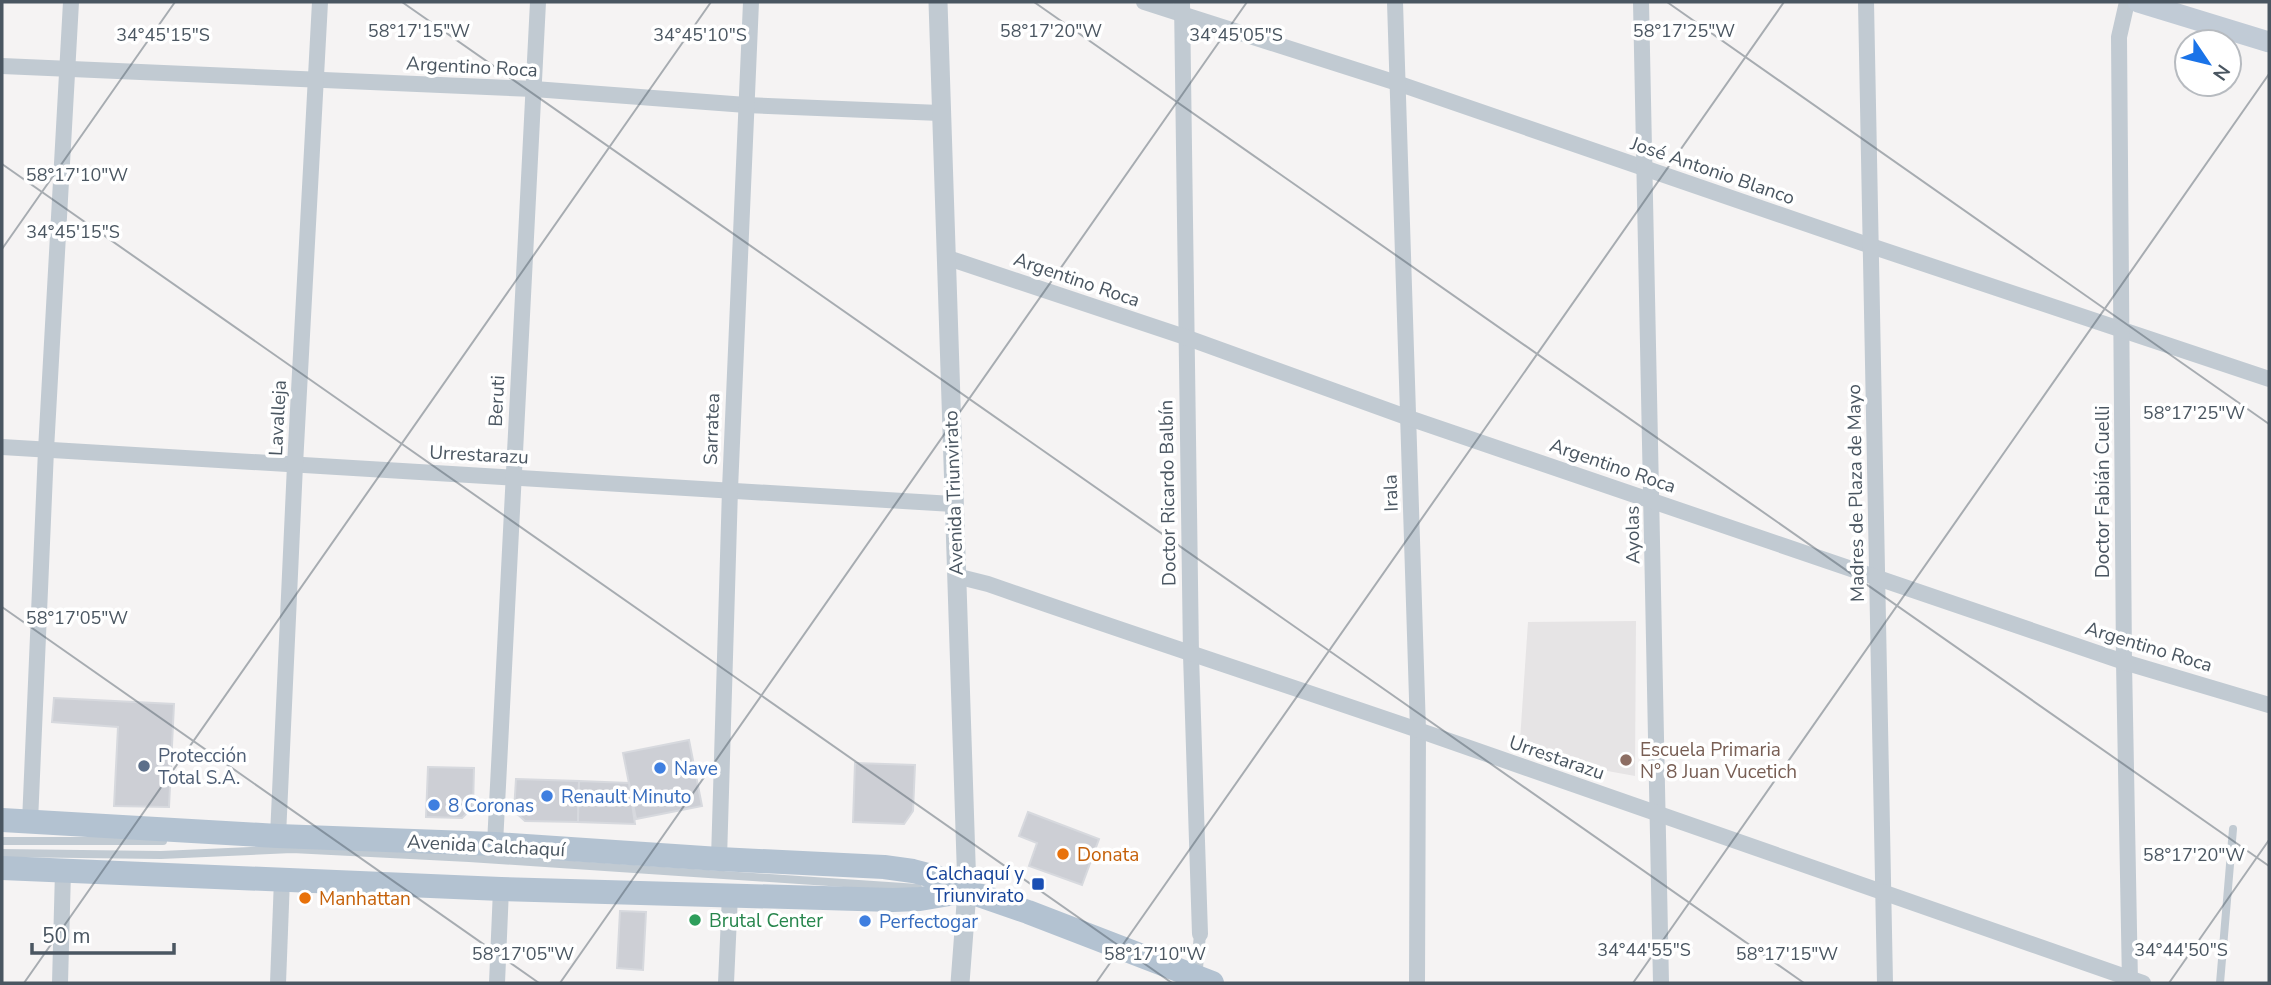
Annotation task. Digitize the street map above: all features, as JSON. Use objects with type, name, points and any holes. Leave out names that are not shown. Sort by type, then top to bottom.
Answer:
[{"type":"main road","points":[[2138,2],[2269,42]]},
{"type":"main road","name":"Avenida Calchaquí","points":[[2,820],[278,836],[495,844],[904,869],[936,877],[1201,981]]},
{"type":"main road","name":"Avenida Calchaquí","points":[[2,868],[501,889],[892,900],[967,891]]},
{"type":"street","points":[[30,822],[46,450],[71,2]]},
{"type":"street","name":"Lavalleja","points":[[278,836],[320,2]]},
{"type":"street","name":"Beruti","points":[[495,844],[538,2]]},
{"type":"street","name":"Sarratea","points":[[719,859],[730,489],[751,2]]},
{"type":"street","name":"Avenida Triunvirato","points":[[938,2],[967,891],[960,983]]},
{"type":"street","name":"José Antonio Blanco","points":[[1144,2],[1182,8],[1644,169],[2269,379]]},
{"type":"street","name":"Irala","points":[[1395,2],[1418,730],[1417,983]]},
{"type":"street","name":"Ayolas","points":[[1641,2],[1661,983]]},
{"type":"street","name":"Madres de Plaza de Mayo","points":[[1866,2],[1885,983]]},
{"type":"street","name":"Doctor Fabián Cuelli","points":[[2127,2],[2119,37],[2124,662],[2134,982]]},
{"type":"street","name":"Doctor Ricardo Balbín","points":[[1182,8],[1191,654],[1201,981]]},
{"type":"street","name":"Argentino Roca","points":[[2,66],[534,89],[746,105],[940,113]]},
{"type":"street","name":"Argentino Roca","points":[[945,257],[1185,337],[1409,418],[1878,579],[2124,662],[2269,705]]},
{"type":"street","name":"Urrestarazu","points":[[2,447],[953,504]]},
{"type":"street","name":"Urrestarazu","points":[[956,576],[988,584],[1418,730],[2134,982]]},
{"type":"street","points":[[60,983],[63,870]]},
{"type":"street","points":[[278,983],[282,879]]},
{"type":"street","points":[[497,983],[501,889]]},
{"type":"street","points":[[726,983],[730,895]]},
{"type":"lane","points":[[2220,983],[2233,829]]},
{"type":"lane","points":[[185,840],[278,836]]},
{"type":"lane","points":[[2,841],[172,840]]},
{"type":"lane","points":[[2,853],[161,855],[292,849],[967,891]]},
{"type":"shaded area","points":[[1636,621],[1635,776],[1519,755],[1528,622]]},
{"type":"building","name":"Protección Total S.A.","points":[[54,698],[174,704],[169,807],[114,806],[118,727],[52,722]]},
{"type":"building","name":"Nave","points":[[689,740],[702,806],[636,819],[623,753]]},
{"type":"building","points":[[855,763],[915,765],[913,811],[904,824],[853,822]]},
{"type":"building","points":[[428,767],[474,768],[473,807],[462,818],[426,817]]},
{"type":"building","name":"Renault Minuto","points":[[516,779],[579,781],[578,822],[525,821],[514,811]]},
{"type":"building","points":[[579,781],[629,783],[635,824],[578,822]]},
{"type":"building","name":"Donata","points":[[1028,812],[1099,839],[1082,885],[1029,866],[1037,843],[1019,836]]},
{"type":"building","points":[[620,911],[646,912],[643,970],[617,968]]},
{"type":"place","name":"Escuela Primaria N° 8 Juan Vucetich","points":[[1626,760]]},
{"type":"place","name":"Protección Total S.A.","points":[[144,766]]},
{"type":"place","name":"Nave","points":[[660,768]]},
{"type":"place","name":"Renault Minuto","points":[[547,796]]},
{"type":"place","name":"8 Coronas","points":[[434,805]]},
{"type":"place","name":"Donata","points":[[1063,854]]},
{"type":"place","name":"Calchaquí y Triunvirato","points":[[1038,884]]},
{"type":"place","name":"Manhattan","points":[[305,898]]},
{"type":"place","name":"Brutal Center","points":[[695,920]]},
{"type":"place","name":"Perfectogar","points":[[865,921]]}]
